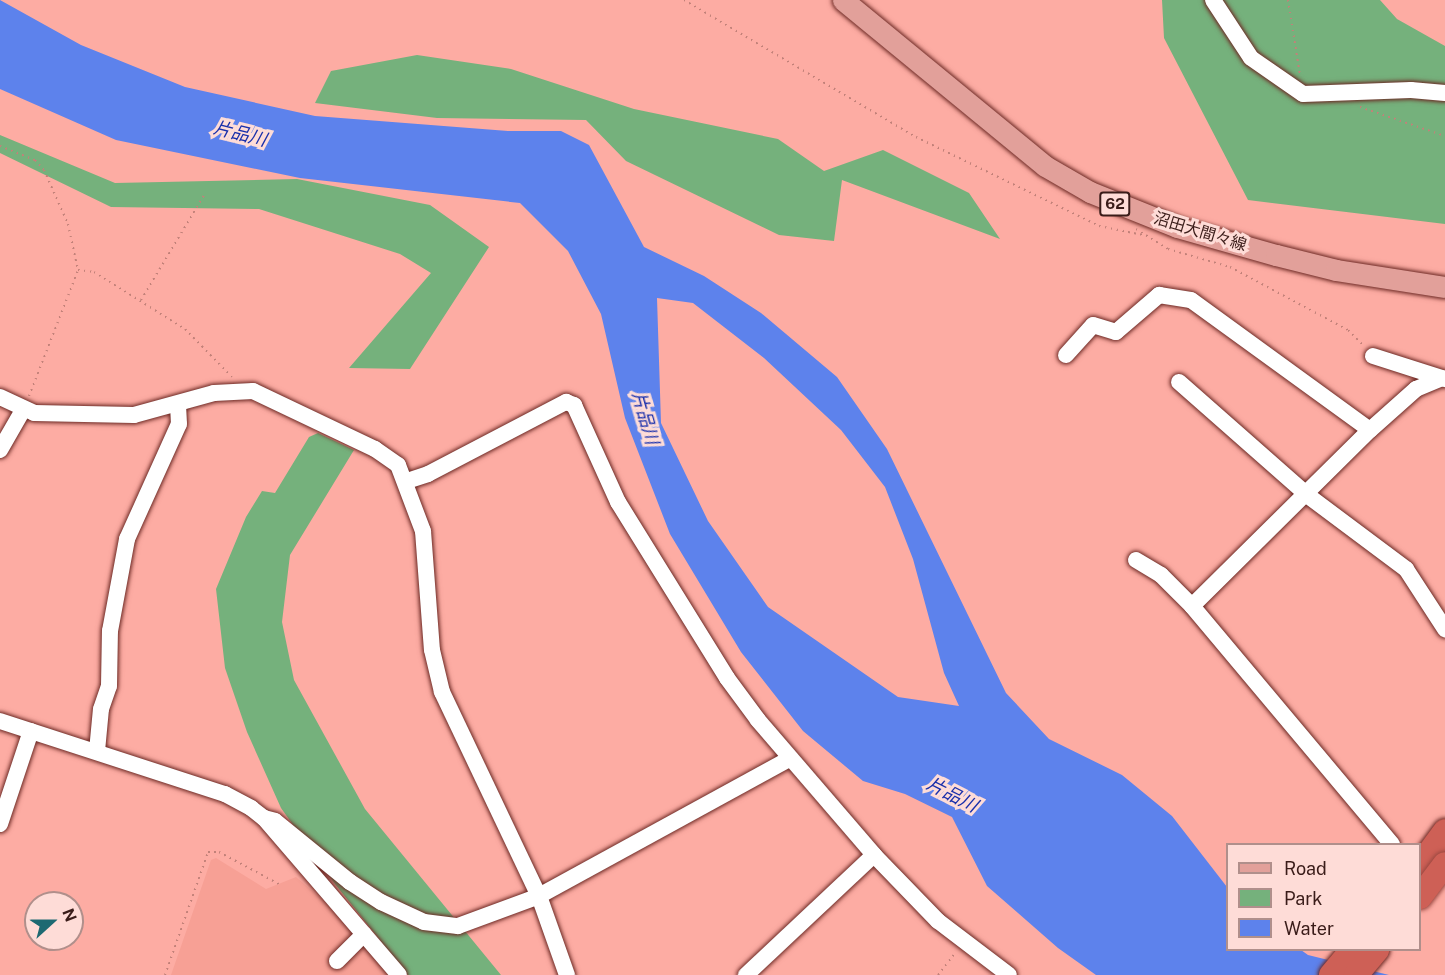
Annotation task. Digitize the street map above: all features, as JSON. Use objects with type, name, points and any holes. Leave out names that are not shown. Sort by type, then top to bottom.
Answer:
[{"type":"highway","points":[[1421,863],[1445,831]]},
{"type":"highway","points":[[1437,891],[1445,864]]},
{"type":"highway","points":[[1331,975],[1351,951]]},
{"type":"highway","points":[[1356,975],[1376,951]]},
{"type":"main road","name":"沼田大間々線","points":[[843,0],[1045,166],[1119,205],[1276,255],[1336,270],[1445,287]]},
{"type":"street","points":[[1213,0],[1251,58],[1303,94],[1411,90],[1445,93]]},
{"type":"street","points":[[1066,355],[1093,324],[1116,332],[1159,295],[1191,300],[1370,430]]},
{"type":"street","points":[[1373,356],[1444,378]]},
{"type":"street","points":[[1192,606],[1307,495],[1370,430],[1416,389],[1444,378]]},
{"type":"street","points":[[1179,382],[1307,495],[1406,569],[1445,629]]},
{"type":"street","points":[[0,397],[23,410],[134,415],[234,390],[271,397],[375,449],[398,465],[407,481],[423,531],[432,651],[442,692],[539,896],[567,975]]},
{"type":"street","points":[[407,481],[428,474],[566,402],[574,405],[618,502],[727,678],[789,759],[874,855],[938,921],[1009,975]]},
{"type":"street","points":[[97,751],[100,709],[109,686],[110,631],[127,539],[179,424],[178,405]]},
{"type":"street","points":[[0,450],[23,410]]},
{"type":"street","points":[[1136,560],[1161,575],[1192,606],[1391,843]]},
{"type":"street","points":[[0,721],[225,794],[264,818],[275,821],[350,882],[424,922],[458,927],[539,896],[789,759]]},
{"type":"street","points":[[0,824],[31,731]]},
{"type":"street","points":[[264,818],[399,975]]},
{"type":"street","points":[[746,975],[874,855]]},
{"type":"street","points":[[1421,869],[1437,891]]},
{"type":"street","points":[[337,961],[364,934]]},
{"type":"path","points":[[684,0],[927,142],[1099,226],[1148,236]]},
{"type":"path","points":[[1288,0],[1303,94]]},
{"type":"path","points":[[1355,107],[1445,136]]},
{"type":"path","points":[[0,146],[35,160],[44,170],[68,224],[78,270],[23,410]]},
{"type":"path","points":[[141,300],[204,195]]},
{"type":"path","points":[[1119,205],[1121,215],[1168,249],[1230,267],[1353,334],[1373,356]]},
{"type":"path","points":[[78,270],[94,272],[185,329],[228,371],[234,390]]},
{"type":"path","points":[[165,975],[208,852],[219,852],[279,884]]},
{"type":"path","points":[[938,975],[964,941]]},
{"type":"shaded area","points":[[216,858],[266,889],[296,877],[333,909],[392,975],[171,975],[211,860]]},
{"type":"green space","points":[[1162,0],[1380,0],[1397,19],[1445,46],[1445,224],[1248,200],[1164,38]]},
{"type":"green space","points":[[417,55],[511,69],[634,109],[778,139],[824,171],[883,150],[969,193],[1000,239],[842,180],[834,241],[779,235],[626,161],[586,120],[437,118],[315,103],[331,71]]},
{"type":"green space","points":[[0,135],[115,183],[297,179],[430,205],[489,247],[410,369],[349,368],[431,273],[400,254],[259,209],[111,207],[0,153]]},
{"type":"green space","points":[[318,433],[354,450],[290,555],[282,622],[294,680],[365,809],[501,975],[408,975],[335,884],[281,808],[247,732],[225,668],[216,589],[246,517],[262,491],[275,493],[309,437]]},
{"type":"water","name":"片品川","points":[[0,0],[81,45],[185,87],[315,116],[508,131],[561,131],[589,145],[644,247],[704,276],[761,313],[837,377],[887,449],[1006,693],[1049,739],[1122,775],[1172,816],[1226,886],[1226,951],[1302,951],[1308,955],[1389,975],[1096,975],[1058,948],[987,886],[952,817],[905,794],[863,781],[803,731],[741,652],[670,534],[625,418],[601,314],[568,251],[520,203],[300,178],[116,140],[0,89]],"holes":[[[657,298],[693,303],[764,358],[841,430],[885,487],[913,559],[944,673],[959,706],[898,697],[768,607],[708,521],[661,423]]]}]
